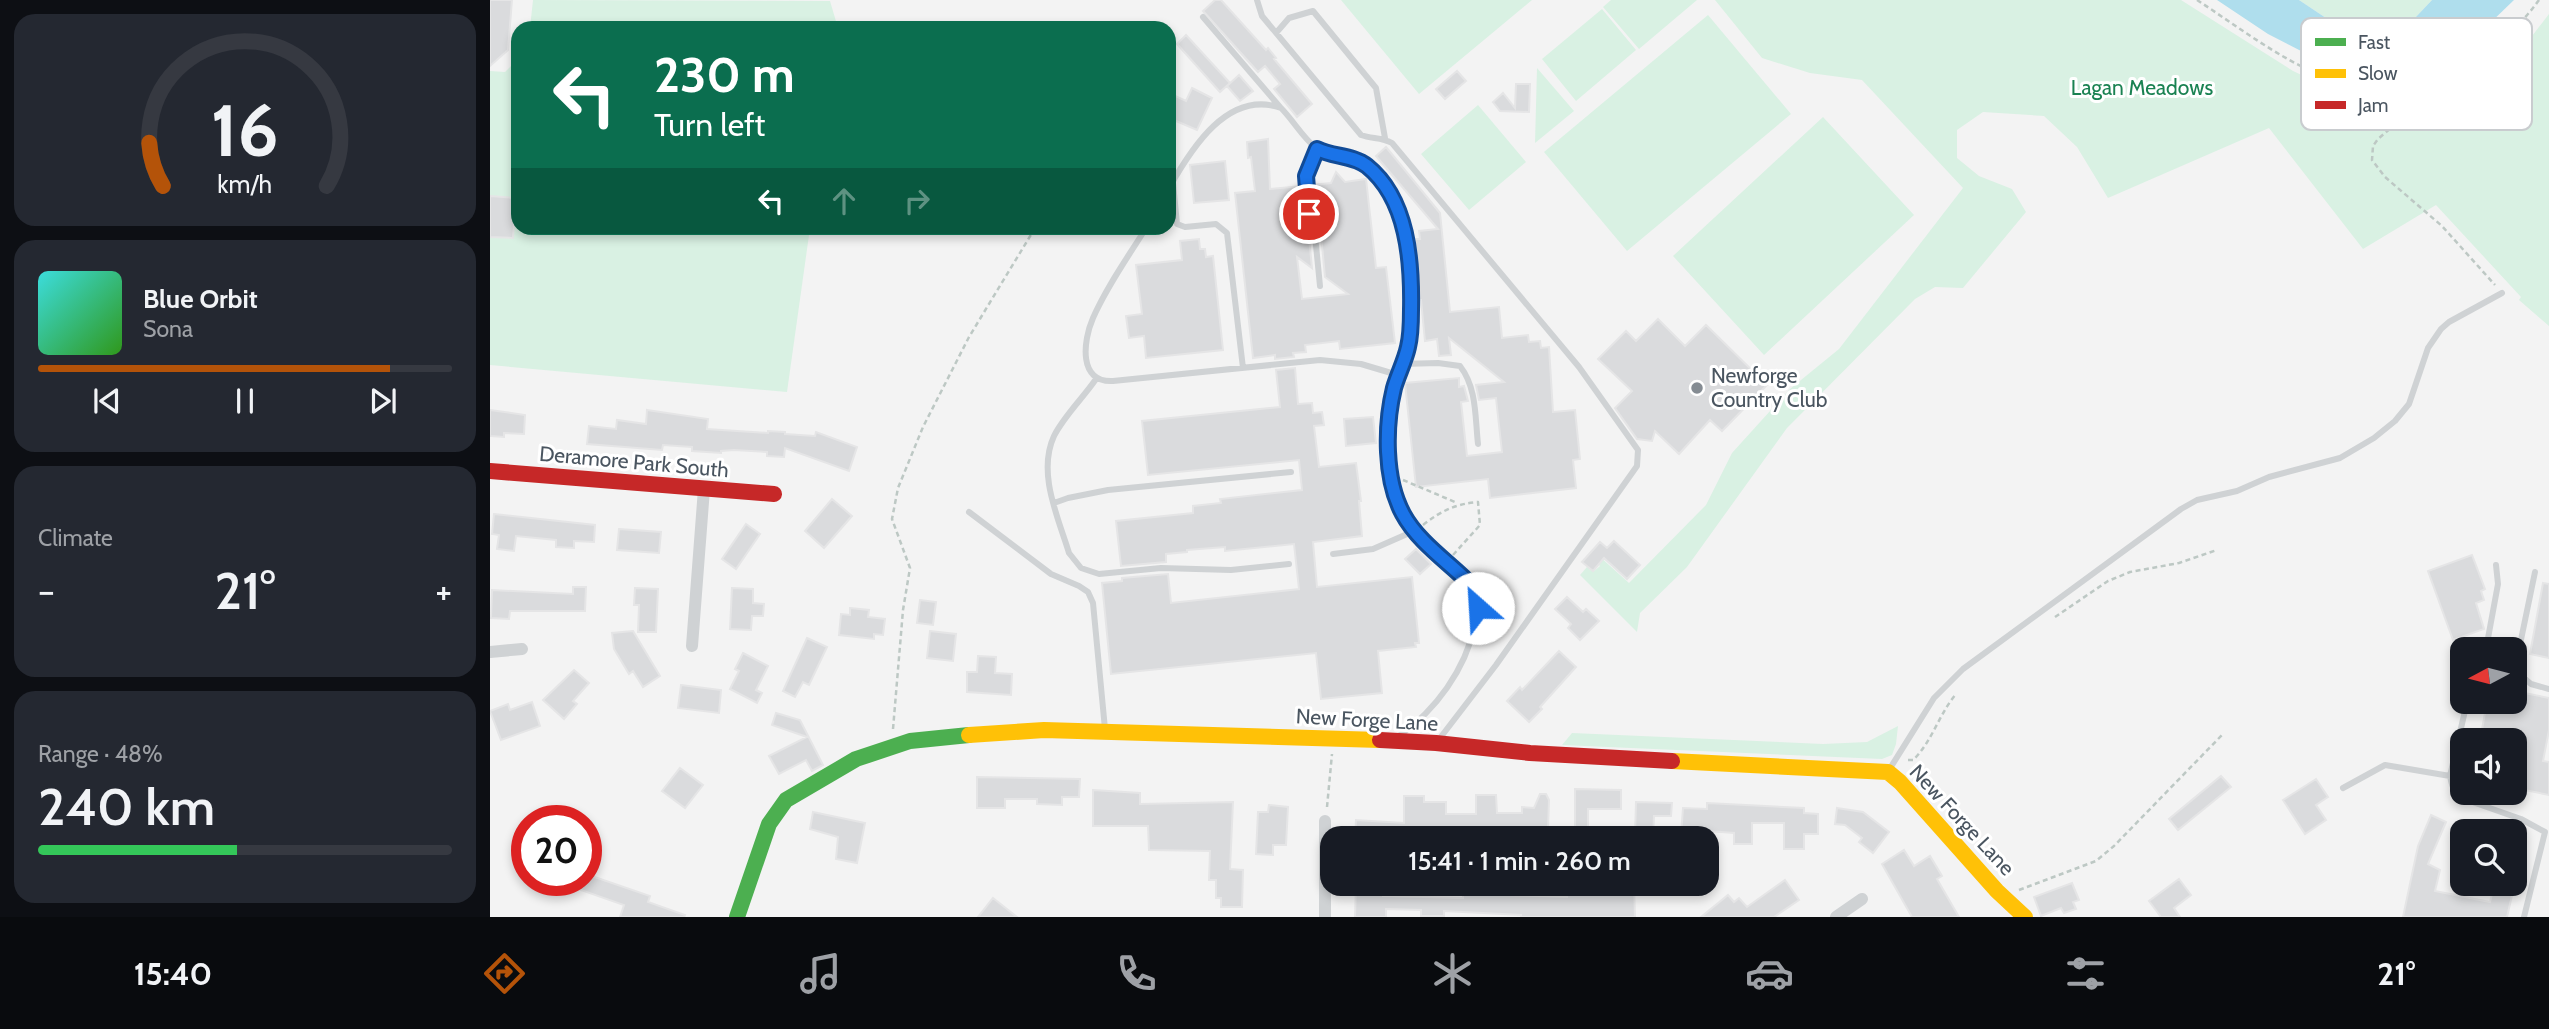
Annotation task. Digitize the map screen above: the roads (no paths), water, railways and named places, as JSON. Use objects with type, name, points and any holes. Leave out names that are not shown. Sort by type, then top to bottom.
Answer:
[{"type":"street","name":"Deramore Park South","points":[[490,471],[774,494]]},
{"type":"street","points":[[692,646],[704,489]]},
{"type":"street","points":[[490,652],[522,649]]},
{"type":"street","name":"New Forge Lane","points":[[737,917],[768,824],[786,800],[856,759],[892,747],[938,737],[1044,730],[1333,738],[1436,743],[1530,753],[1891,766],[1900,782],[2002,896],[2025,917]]},
{"type":"street","points":[[1325,821],[1325,917]]},
{"type":"street","points":[[1836,917],[1862,899]]},
{"type":"lane","points":[[1257,0],[1262,16],[1361,135],[1385,138],[1392,143],[1579,367],[1638,450],[1637,466],[1504,654],[1436,743]]},
{"type":"lane","points":[[1276,33],[1289,18],[1313,10],[1376,88],[1385,138]]},
{"type":"lane","points":[[1203,17],[1317,149],[1365,164],[1383,184],[1399,215],[1407,247],[1411,288],[1410,334],[1398,375],[1389,422],[1391,473],[1398,502],[1414,531],[1465,579],[1474,590],[1478,608],[1466,654],[1452,680],[1425,714],[1391,741]]},
{"type":"lane","points":[[1176,178],[1203,138],[1222,117],[1255,105],[1281,108]]},
{"type":"lane","points":[[1317,149],[1307,169],[1306,183],[1309,214],[1314,225],[1320,286]]},
{"type":"lane","points":[[1176,217],[1181,227],[1216,224],[1227,233],[1242,368]]},
{"type":"lane","points":[[1142,235],[1092,320],[1086,358],[1091,374],[1096,379],[1102,382],[1333,360],[1362,364],[1398,375]]},
{"type":"lane","points":[[1891,766],[1934,698],[1963,669],[2180,509],[2190,503],[2237,491],[2269,477],[2340,458],[2385,430],[2409,404],[2428,348],[2441,329],[2449,321],[2502,293]]},
{"type":"lane","points":[[1402,364],[1438,363],[1460,366],[1472,390],[1478,444]]},
{"type":"lane","points":[[1096,379],[1053,440],[1049,474],[1054,503],[1074,561],[1089,571],[1110,574],[1187,568],[1231,570],[1289,564]]},
{"type":"lane","points":[[1054,503],[1108,490],[1290,472]]},
{"type":"lane","points":[[969,512],[1051,574],[1079,586],[1088,593],[1093,603],[1105,731]]},
{"type":"lane","points":[[1333,554],[1373,549],[1414,531]]},
{"type":"lane","points":[[2488,637],[2498,583],[2496,565]]},
{"type":"lane","points":[[2535,572],[2517,659],[2524,678],[2530,684],[2549,689]]},
{"type":"lane","points":[[2343,788],[2385,765],[2450,776]]},
{"type":"lane","points":[[2482,805],[2547,833],[2524,917]]},
{"type":"water","points":[[2217,0],[2299,0],[2326,18],[2301,18],[2301,51],[2268,34]]},
{"type":"water","points":[[2432,0],[2514,0],[2495,18],[2415,18]]},
{"type":"place","name":"Newforge Country Club","points":[[1697,388]]},
{"type":"park label","name":"Lagan Meadows","points":[[2142,88]]}]
